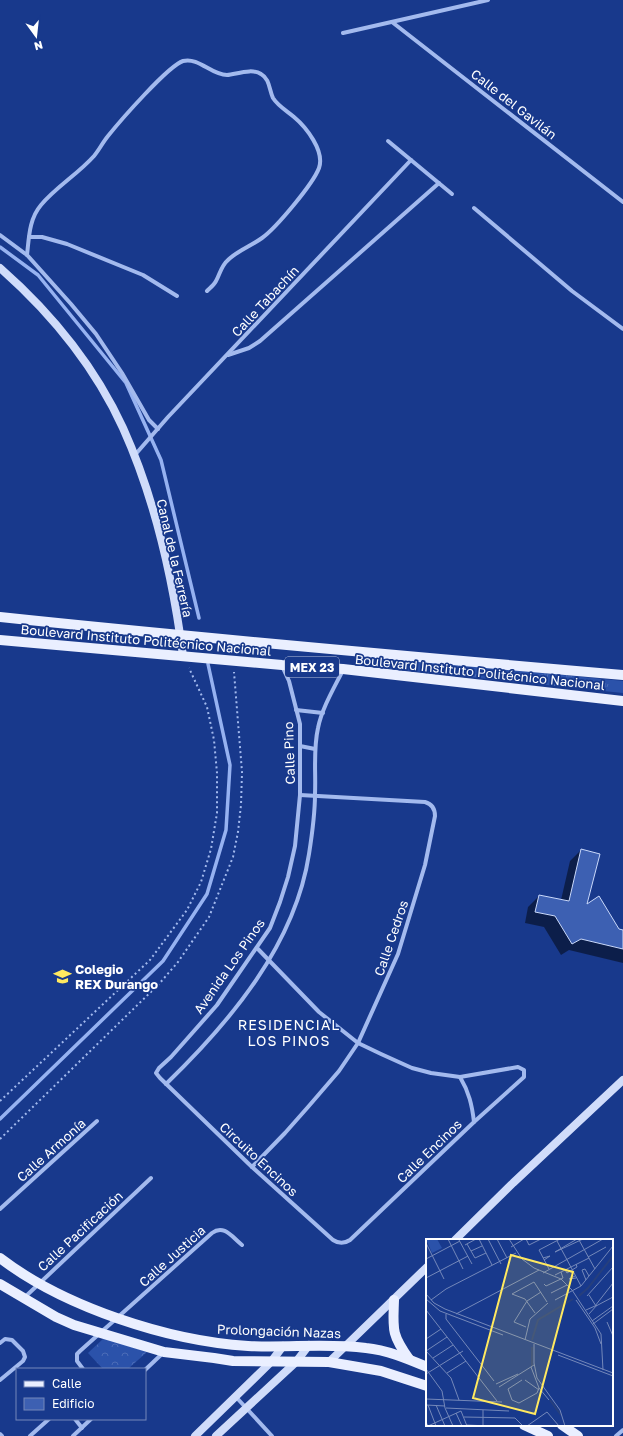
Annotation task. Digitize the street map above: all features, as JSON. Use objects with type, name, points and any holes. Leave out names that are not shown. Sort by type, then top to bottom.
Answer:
[{"type":"main road","name":"Boulevard Instituto Politécnico Nacional","points":[[0,617],[180,636],[283,644],[349,652],[623,674]]},
{"type":"main road","name":"Boulevard Instituto Politécnico Nacional","points":[[0,640],[233,661],[343,669],[623,701]]},
{"type":"main road","points":[[343,669],[349,652]]},
{"type":"main road","name":"Prolongación Nazas","points":[[0,1258],[23,1275],[39,1284],[96,1310],[117,1318],[174,1335],[223,1344],[283,1346],[309,1345],[367,1348],[408,1359],[426,1367]]},
{"type":"main road","points":[[0,1284],[56,1317],[99,1334],[164,1352],[233,1361],[329,1362],[381,1371],[426,1386]]},
{"type":"main road","points":[[394,1300],[393,1331],[397,1342],[408,1359]]},
{"type":"main road","points":[[526,1426],[548,1436]]},
{"type":"main road","points":[[563,1426],[578,1436]]},
{"type":"street","points":[[343,33],[488,0]]},
{"type":"street","name":"Calle del Gavilán","points":[[392,22],[623,202]]},
{"type":"street","points":[[27,255],[31,221],[40,205],[93,157],[107,136],[154,85],[178,63],[194,61],[219,74],[227,75],[255,71],[265,77],[273,99],[277,104],[301,123],[309,132],[320,155],[320,167],[310,183],[277,224],[262,238],[228,260],[221,268],[216,282],[207,291]]},
{"type":"street","points":[[388,141],[452,194]]},
{"type":"street","name":"Calle Tabachín","points":[[134,456],[411,160]]},
{"type":"street","points":[[228,355],[249,348],[260,341],[439,183]]},
{"type":"street","points":[[474,208],[572,291],[623,329]]},
{"type":"street","points":[[0,235],[27,255],[96,334],[122,373],[156,431]]},
{"type":"street","points":[[29,237],[42,237],[67,244],[143,275],[177,296]]},
{"type":"street","name":"Canal de la Ferrería","points":[[0,268],[35,301],[55,323],[78,354],[113,409],[123,428],[154,514],[167,564],[183,656]]},
{"type":"street","name":"Calle Pino","points":[[282,665],[289,680],[300,724],[300,795]]},
{"type":"street","name":"Calle Pino","points":[[315,796],[315,749],[318,727],[343,669]]},
{"type":"street","points":[[296,710],[323,713]]},
{"type":"street","points":[[300,746],[315,749]]},
{"type":"street","name":"Calle Cedros","points":[[252,1167],[308,1108],[338,1071],[358,1043],[398,954],[425,865],[435,812],[433,806],[425,802],[300,795]]},
{"type":"street","name":"Avenida Los Pinos","points":[[300,795],[295,846],[288,877],[270,928],[217,1005],[171,1057],[157,1070],[156,1073],[166,1084],[218,1030],[238,1006],[281,940],[294,910],[302,885],[308,856],[315,796]]},
{"type":"street","points":[[257,948],[319,1012],[358,1043],[412,1068],[431,1073],[460,1077],[473,1107],[474,1122]]},
{"type":"street","name":"Calle Encinos","points":[[342,1243],[350,1240],[474,1122],[524,1077],[525,1073],[524,1070],[518,1067],[460,1077]]},
{"type":"street","points":[[456,1239],[513,1183],[623,1080]]},
{"type":"street","name":"Circuito Encinos","points":[[166,1084],[252,1167],[333,1240],[342,1243]]},
{"type":"street","name":"Calle Armonía","points":[[0,1209],[97,1121]]},
{"type":"street","name":"Calle Pacificación","points":[[23,1298],[151,1178]]},
{"type":"street","name":"Calle Justicia","points":[[83,1368],[77,1361],[77,1354],[215,1231],[224,1230],[242,1245]]},
{"type":"street","points":[[329,1362],[426,1268]]},
{"type":"street","points":[[0,1343],[5,1339],[12,1340],[23,1351],[25,1357],[0,1380]]},
{"type":"street","points":[[216,1436],[296,1362],[309,1345]]},
{"type":"street","points":[[195,1436],[271,1362],[283,1346]]},
{"type":"street","points":[[146,1369],[164,1352]]},
{"type":"street","points":[[236,1397],[272,1436]]},
{"type":"street","points":[[30,1436],[48,1420]]},
{"type":"street","points":[[75,1420],[82,1428]]},
{"type":"street","points":[[73,1436],[90,1420]]},
{"type":"street","points":[[616,1436],[623,1430]]},
{"type":"path","points":[[0,1102],[150,960],[187,910],[201,882],[211,849],[217,813],[217,773],[214,740],[207,707],[183,656]]},
{"type":"path","points":[[0,1139],[159,984],[178,962],[210,917],[233,858],[241,805],[242,772],[233,661]]},
{"type":"green space","points":[[374,656],[623,681],[623,693],[373,667]]},
{"type":"green space","points":[[104,1338],[147,1352],[129,1368],[102,1368],[88,1353]]},
{"type":"building","points":[[581,849],[600,854],[587,904],[599,896],[619,929],[623,930],[623,949],[581,939],[572,944],[555,916],[535,912],[539,895],[569,901]]},
{"type":"waterway","points":[[0,247],[38,275],[126,383],[161,460],[199,618]]},
{"type":"waterway","points":[[0,1119],[163,961],[207,894],[226,830],[230,765],[208,664]]},
{"type":"place","name":"Colegio REX Durango","points":[[62,976]]},
{"type":"district","name":"RESIDENCIAL LOS PINOS","points":[[289,1032]]}]
